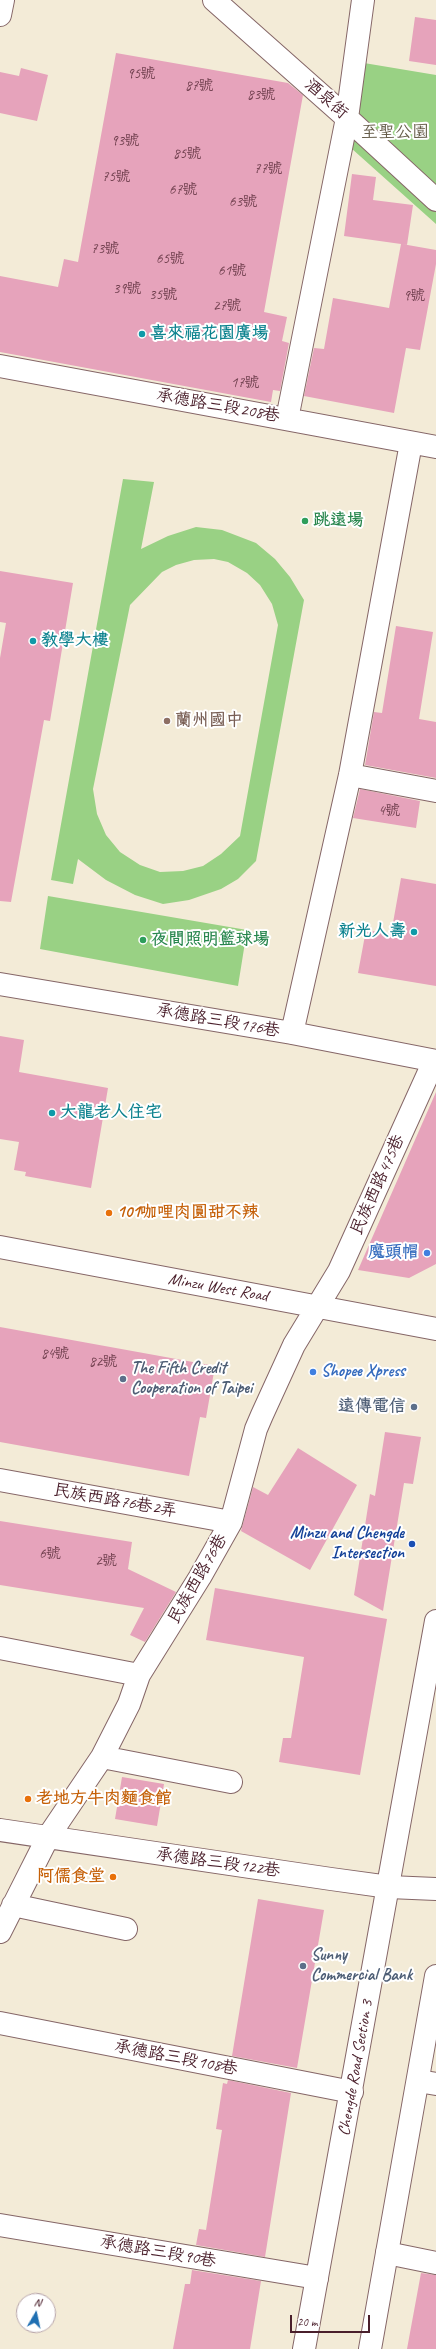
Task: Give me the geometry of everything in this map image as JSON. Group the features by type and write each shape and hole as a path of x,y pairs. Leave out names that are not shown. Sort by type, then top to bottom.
{"street":[{"path":"0,16 3,0"},
{"name":"酒泉街","path":"214,0 347,118 436,200"},
{"path":"287,419 347,118 363,0"},
{"name":"承德路三段208巷","path":"0,366 436,447"},
{"path":"292,1033 350,775 411,443"},
{"path":"350,775 436,792"},
{"name":"承德路三段176巷","path":"0,984 292,1033 435,1061"},
{"name":"民族西路475巷","path":"317,1306 339,1271 435,1061"},
{"name":"Minzu West Road","path":"0,1247 436,1329"},
{"name":"民族西路76巷","path":"0,1932 48,1837 102,1757 128,1704 139,1675 200,1577 231,1522 256,1429 294,1345 317,1306"},
{"name":"民族西路76巷2弄","path":"0,1480 231,1522"},
{"name":"Chengde Road Section 3","path":"304,2349 352,2092 436,1621"},
{"path":"0,1648 139,1675"},
{"path":"102,1757 231,1782"},
{"name":"承德路三段122巷","path":"0,1830 388,1887 436,1889"},
{"path":"13,1905 126,1930"},
{"path":"370,2349 387,2253 427,2083 436,1976"},
{"name":"承德路三段108巷","path":"0,2023 352,2092"},
{"name":"承德路三段90巷","path":"0,2224 317,2278"},
{"path":"387,2253 436,2263"}],"green space":[{"name":"至聖公園","path":"364,63 436,75 436,224 351,148"},
{"path":"123,479 154,482 141,549 168,536 196,527 222,530 256,543 275,559 290,577 304,600 256,861 238,879 221,889 189,900 163,904 135,895 106,880 78,859 73,884 51,880","holes":["214,559 228,562 247,573 260,585 272,604 278,625 240,836 221,854 203,866 183,871 160,872 140,865 120,852 106,835 97,814 93,789 130,605 162,572 176,565 194,560"]},
{"name":"夜間照明籃球場","path":"48,896 247,930 238,986 40,949"}],"building":[{"path":"415,17 436,20 436,65 409,61"},
{"path":"116,53 288,83 303,95 264,312 287,317 282,341 289,343 280,391 273,390 271,402 0,352 0,276 58,287 64,259 78,262"},
{"path":"21,68 48,75 37,121 0,113 0,72 19,76"},
{"path":"352,174 376,177 373,200 413,205 407,245 436,250 436,264 420,350 406,348 394,413 304,396 314,348 324,349 333,298 389,308 401,244 344,236"},
{"name":"教學大樓","path":"0,571 73,583 50,721 44,720 11,902 0,901 0,658 6,623 0,622"},
{"path":"396,626 433,632 419,719 436,722 436,778 365,765 374,712 382,713"},
{"path":"360,789 420,801 416,828 353,818"},
{"name":"新光人壽","path":"401,878 436,884 436,986 358,973 366,930 391,934"},
{"name":"大龍老人住宅","path":"0,1036 24,1040 19,1072 108,1088 91,1188 25,1176 26,1172 14,1170 19,1142 0,1139"},
{"path":"436,1092 436,1264 409,1278 358,1270"},
{"path":"0,1327 215,1366 206,1418 200,1417 189,1476 0,1442"},
{"path":"385,1432 421,1437 413,1484 404,1483 383,1611 354,1595 370,1494 375,1496"},
{"path":"298,1448 357,1485 310,1570 241,1531 253,1487 268,1495"},
{"path":"0,1521 132,1542 128,1569 176,1592 145,1642 130,1635 144,1608 0,1585"},
{"path":"215,1588 387,1619 360,1775 279,1762 283,1738 291,1738 304,1657 206,1640"},
{"path":"122,1777 164,1784 157,1826 115,1819"},
{"path":"258,1899 324,1910 297,2068 232,2056"},
{"path":"228,2080 291,2093 265,2257 196,2245 199,2229 206,2230 222,2130 216,2129 223,2083 227,2084"},
{"path":"192,2270 261,2281 250,2349 173,2349 185,2284 190,2284"},
{"path":"421,2273 436,2275 436,2349 407,2349"}],"place":[{"name":"喜來福花園廣場","path":"142,334"},
{"name":"跳遠場","path":"305,521"},
{"name":"教學大樓","path":"33,641"},
{"name":"蘭州國中","path":"167,721"},
{"name":"新光人壽","path":"414,932"},
{"name":"夜間照明籃球場","path":"143,940"},
{"name":"大龍老人住宅","path":"52,1113"},
{"name":"101咖哩肉圓甜不辣","path":"109,1213"},
{"name":"魔頭帽","path":"427,1253"},
{"name":"Shopee Xpress","path":"313,1372"},
{"name":"The Fifth Credit Cooperation of Taipei","path":"123,1379"},
{"name":"遠傳電信","path":"414,1407"},
{"name":"Minzu and Chengde Intersection","path":"412,1544"},
{"name":"老地方牛肉麵食館","path":"28,1799"},
{"name":"阿儒食堂","path":"113,1877"},
{"name":"Sunny Commercial Bank","path":"303,1966"}]}
